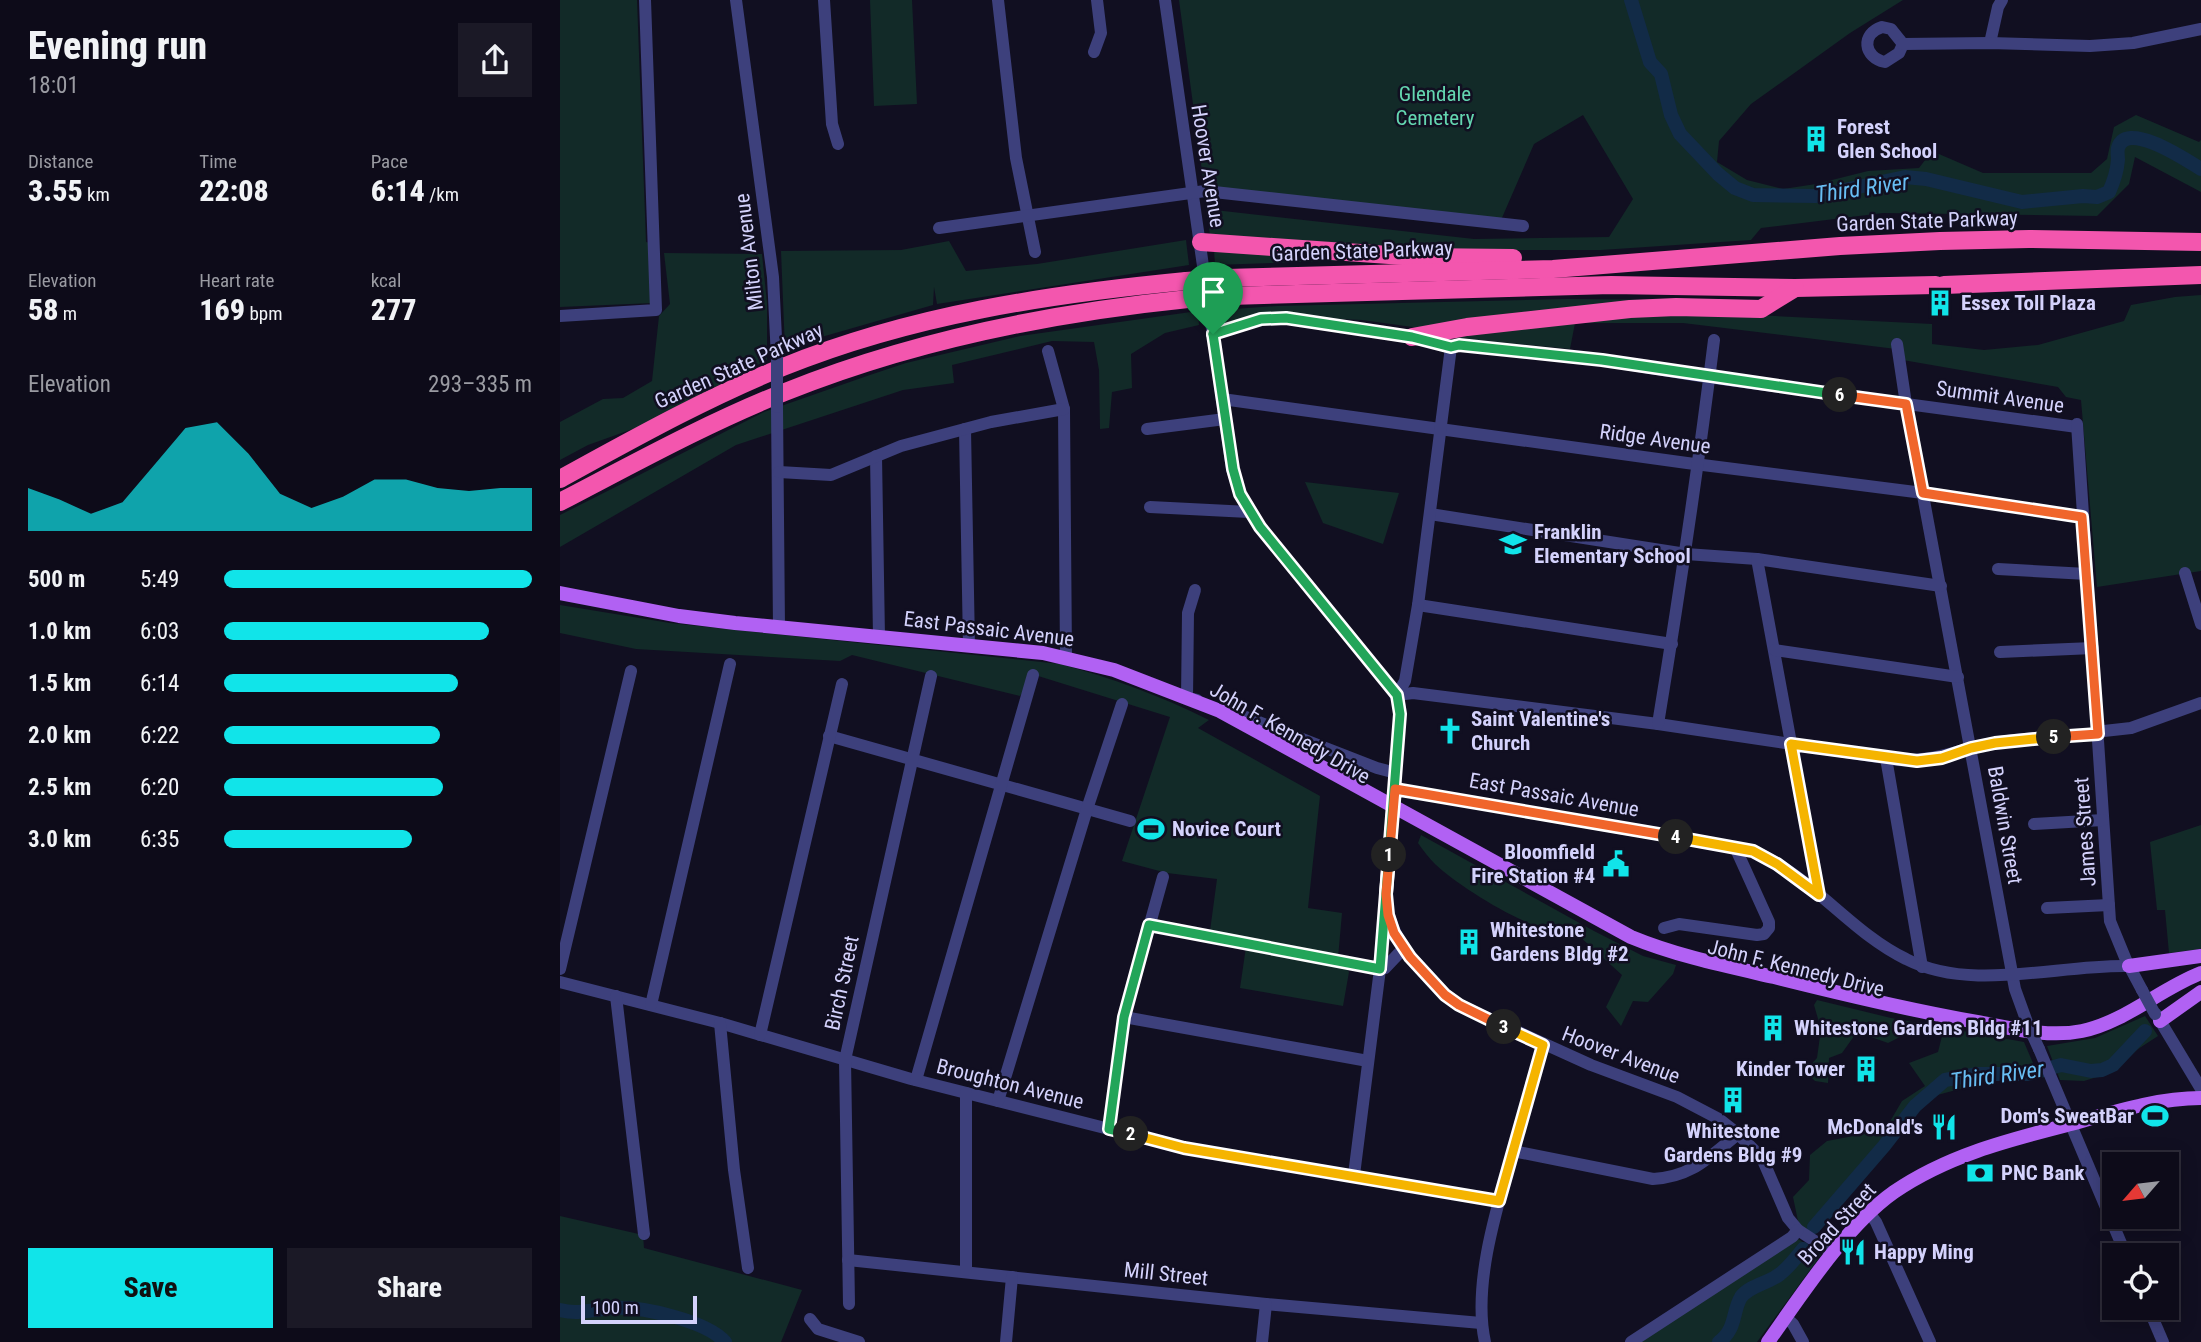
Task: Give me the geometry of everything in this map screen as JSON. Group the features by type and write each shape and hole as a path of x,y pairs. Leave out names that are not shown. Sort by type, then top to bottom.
{"highway":[{"name":"Garden State Parkway","path":"560,502 683,438 783,392 890,356 944,340 1187,290 1226,278 1553,269 1940,241 2055,239 2201,242"},
{"path":"1201,242 1448,258 1664,259"},
{"name":"Garden State Parkway","path":"560,479 729,391 836,347 890,331 1002,305 1101,290 1187,290 1229,296 1611,285 1795,288 1940,285 2201,275"},
{"path":"1412,337 1467,327 1630,310 1676,307 1761,309 1795,288"}],"main road":[{"name":"East Passaic Avenue","path":"560,593 679,616 1043,653 1114,670 1188,698"},
{"name":"John F. Kennedy Drive","path":"1188,698 1220,711 1608,934 1648,952 1698,966 1904,1016 2027,1038 2064,1041 2083,1038 2114,1027 2201,981"},
{"name":"John F. Kennedy Drive","path":"1393,811 1650,945 1896,1007 2028,1031 2063,1034 2111,1021 2168,988 2201,973"},
{"path":"2129,966 2201,956"},
{"path":"2157,1017 2201,992"},
{"name":"Broad Street","path":"1768,1342 1833,1254 1870,1214 1893,1193 1942,1164 1966,1154 2148,1103 2201,1098"}],"street":[{"path":"560,316 656,310 645,0"},
{"name":"Milton Avenue","path":"736,0 773,277 779,472 779,628"},
{"path":"824,0 832,124 838,144"},
{"path":"998,0 1016,158 1035,252"},
{"path":"1094,52 1101,33 1097,0"},
{"name":"Hoover Avenue","path":"1165,0 1224,419 1240,494 1249,512 1397,695 1400,714 1386,894 1391,925 1403,949 1452,1001 1543,1045 1677,1097 1701,1109 1738,1134 1762,1158 1788,1218 1798,1230 1833,1254"},
{"path":"1990,43 2002,0"},
{"path":"1903,44 2090,46 2133,43 2201,29"},
{"path":"939,228 1205,191 1524,226"},
{"name":"Summit Avenue","path":"1213,334 1274,317 1412,337 1451,347 1459,345 1602,360 1906,404 2077,425"},
{"path":"1658,724 1686,554 1714,340"},
{"name":"Baldwin Street","path":"1897,344 2019,1002 2121,1243"},
{"path":"1397,695 1405,681 1418,605 1451,347"},
{"path":"1048,351 1064,409 1066,658"},
{"name":"Ridge Avenue","path":"1222,399 1696,465 1923,493 2082,517"},
{"path":"779,472 831,475 901,446 965,429 1064,409"},
{"path":"1147,429 1224,419"},
{"name":"James Street","path":"2077,425 2112,931 2157,1017 2201,1089"},
{"path":"965,429 969,646"},
{"path":"876,456 878,637"},
{"path":"1150,506 1249,512"},
{"path":"1430,514 1686,554 1758,559 1941,586"},
{"path":"1758,559 1819,895"},
{"path":"1998,569 2087,574"},
{"path":"2185,573 2201,624"},
{"path":"1188,698 1188,613 1195,590"},
{"path":"1418,605 1672,644"},
{"path":"2000,652 2092,649"},
{"path":"1775,650 1958,677"},
{"path":"651,1006 730,664"},
{"path":"560,969 631,671"},
{"path":"916,1080 1032,675"},
{"name":"Birch Street","path":"849,1304 845,1060 931,676"},
{"path":"760,1034 842,684"},
{"path":"1397,695 1413,693 1658,724 1917,761 1942,758 1971,748 2022,739 2098,734 2131,728 2201,703"},
{"name":"East Passaic Avenue","path":"1188,698 1223,708 1396,773"},
{"path":"998,1101 1087,808 1122,704"},
{"path":"830,736 1130,821"},
{"path":"1886,758 1922,967"},
{"name":"East Passaic Avenue","path":"1395,789 1735,847 1765,856 1889,949 1922,967 1942,972 2013,974 2129,966"},
{"path":"2034,824 2103,820"},
{"path":"1664,928 1679,924 1757,936 1764,934 1769,928 1769,922 1735,847"},
{"path":"1109,1129 1124,1017 1163,877"},
{"path":"1354,1175 1380,969 1386,894"},
{"path":"2047,908 2109,905"},
{"path":"1149,925 1380,969 1385,968 1403,949"},
{"name":"Broughton Avenue","path":"560,982 760,1034 916,1080 1184,1148 1499,1201"},
{"path":"616,996 644,1234"},
{"path":"1124,1017 1368,1061"},
{"path":"720,1023 734,1171 748,1268"},
{"path":"1485,1342 1481,1323 1482,1293 1499,1201 1543,1045"},
{"path":"966,1093 966,1270"},
{"path":"1513,1151 1653,1179 1692,1171 1738,1134"},
{"path":"1870,1214 1930,1342"},
{"path":"1631,1342 1792,1237 1798,1230"},
{"name":"Mill Street","path":"848,1259 1266,1304 1481,1323"},
{"path":"1006,1342 1012,1277"},
{"path":"1262,1342 1266,1304"},
{"path":"1785,1317 1793,1324 1803,1342"},
{"path":"810,1319 818,1329 859,1342"},
{"path":"2154,1320 2163,1342"}],"green space":[{"path":"560,0 637,0 646,242 651,243 653,303 560,307"},
{"path":"870,0 912,0 917,104 874,106"},
{"name":"Glendale Cemetery","path":"1179,0 1903,0 1850,33 1751,104 1719,141 1717,162 1747,180 1783,189 1868,171 1919,168 1932,151 1983,173 2091,173 2107,159 2114,127 2136,115 2199,142 2201,140 2201,192 2135,157 2129,184 2097,216 1883,213 1761,228 1751,240 1601,250 1415,250 1210,235 1206,209 1474,239 1609,237 1633,199 1583,115 1534,144 1501,220 1204,186"},
{"path":"1186,240 1189,265 937,304 934,287 933,305 785,350 781,251 901,250 949,241 966,271 1037,264"},
{"path":"1214,250 1390,259 1215,265"},
{"path":"664,253 762,254 767,303 767,360 641,426 588,445 560,460 560,422 603,399 623,398 652,381 659,316 670,304"},
{"path":"2201,295 2201,571 2097,587 2081,400 2066,397 2058,387 1897,359 1896,349 1683,323 1575,323 1570,349 1449,337 1549,321 1714,313 1932,324 1932,344 1984,350 2038,345 2124,321 2131,305"},
{"path":"1568,299 1680,300 1420,328 1275,312 1223,323 1220,310 1277,306"},
{"path":"1198,311 1199,325 1165,333 1131,354 1132,388 1112,392 1109,428 1100,429 1099,370 1094,342 1052,341 952,365 954,383 903,390 736,445 560,547 560,515 764,412 906,363 1020,336"},
{"path":"1305,482 1399,493 1383,544 1323,523"},
{"path":"560,605 670,623 1060,664 1136,688 1209,720 1198,728 1320,796 1308,908 1342,913 1338,958 1349,972 1343,1006 1240,988 1247,940 1210,931 1217,879 1167,873 1122,861 1170,717 1035,675 1020,696 852,655 840,661 636,649 560,633"},
{"path":"2201,825 2201,949 2169,953 2165,910 2157,910 2150,842"},
{"path":"1421,835 1643,956 1676,965 1673,974 1648,1002 1633,1001 1621,1026 1606,1007 1622,975 1578,935 1562,934 1523,921 1483,899 1448,875 1428,857 1418,843"},
{"path":"1817,1000 1891,1018 2024,1042 2038,1075 1993,1080 1930,1097 1821,1225 1806,1231 1798,1221 1793,1197 1809,1180 1810,1155 1827,1141 1885,1130 1902,1101 1925,1086 1909,1063 1938,1052 1942,1036 1912,1031 1888,1043 1857,1032 1842,1053 1829,1058 1828,1083 1815,1081 1805,1071 1817,1058 1821,1029 1814,1005"},
{"path":"2145,1016 2158,1036 2138,1049 2113,1072 2084,1081 2060,1080 2047,1046 2095,1038"},
{"path":"560,1216 643,1235 644,1248 802,1290 781,1342 560,1342"},
{"path":"1797,1238 1821,1255 1757,1342 1639,1342"}],"waterway":[{"name":"Third River","path":"1631,0 1650,62 1661,74 1671,115 1680,134 1718,174 1735,188 1753,195 1816,196 1905,177 1926,179 2022,202 2097,197 2109,192 2117,169 2118,148 2123,140 2133,138 2158,145 2201,169"},
{"name":"Third River","path":"1814,1227 1915,1106 1945,1080 1978,1074 2029,1074 2061,1065 2091,1071 2102,1070 2113,1065 2145,1031"},
{"name":"Third River","path":"1719,1342 1729,1331 1741,1297 1780,1274 1803,1249"},
{"name":"Third River","path":"560,1310 580,1312 625,1308 656,1312 689,1321 716,1334 725,1342"}],"place":[{"name":"Forest Glen School","path":"1816,139"},
{"name":"Essex Toll Plaza","path":"1940,303"},
{"name":"Franklin Elementary School","path":"1513,544"},
{"name":"Saint Valentine's Church","path":"1450,731"},
{"name":"Novice Court","path":"1151,829"},
{"name":"Bloomfield Fire Station #4","path":"1616,864"},
{"name":"Whitestone Gardens Bldg #2","path":"1469,942"},
{"name":"Whitestone Gardens Bldg #11","path":"1773,1028"},
{"name":"Kinder Tower","path":"1866,1069"},
{"name":"Whitestone Gardens Bldg #9","path":"1733,1100"},
{"name":"Dom's SweatBar","path":"2155,1116"},
{"name":"McDonald's","path":"1944,1127"},
{"name":"PNC Bank","path":"1980,1173"},
{"name":"Happy Ming","path":"1853,1252"}],"route":[{"path":"1286,318 1412,337 1451,347 1459,345 1602,360 1906,404 1923,493 2082,517 2098,734 1995,743 1942,758 1917,761 1791,744 1819,895 1765,856 1753,851 1395,789 1386,905 1398,942 1452,1001 1543,1045 1499,1201 1184,1148 1109,1129 1124,1017 1149,925 1380,969 1400,714 1397,695 1249,512 1240,494 1233,469 1213,334 1261,319 1286,318"}]}
